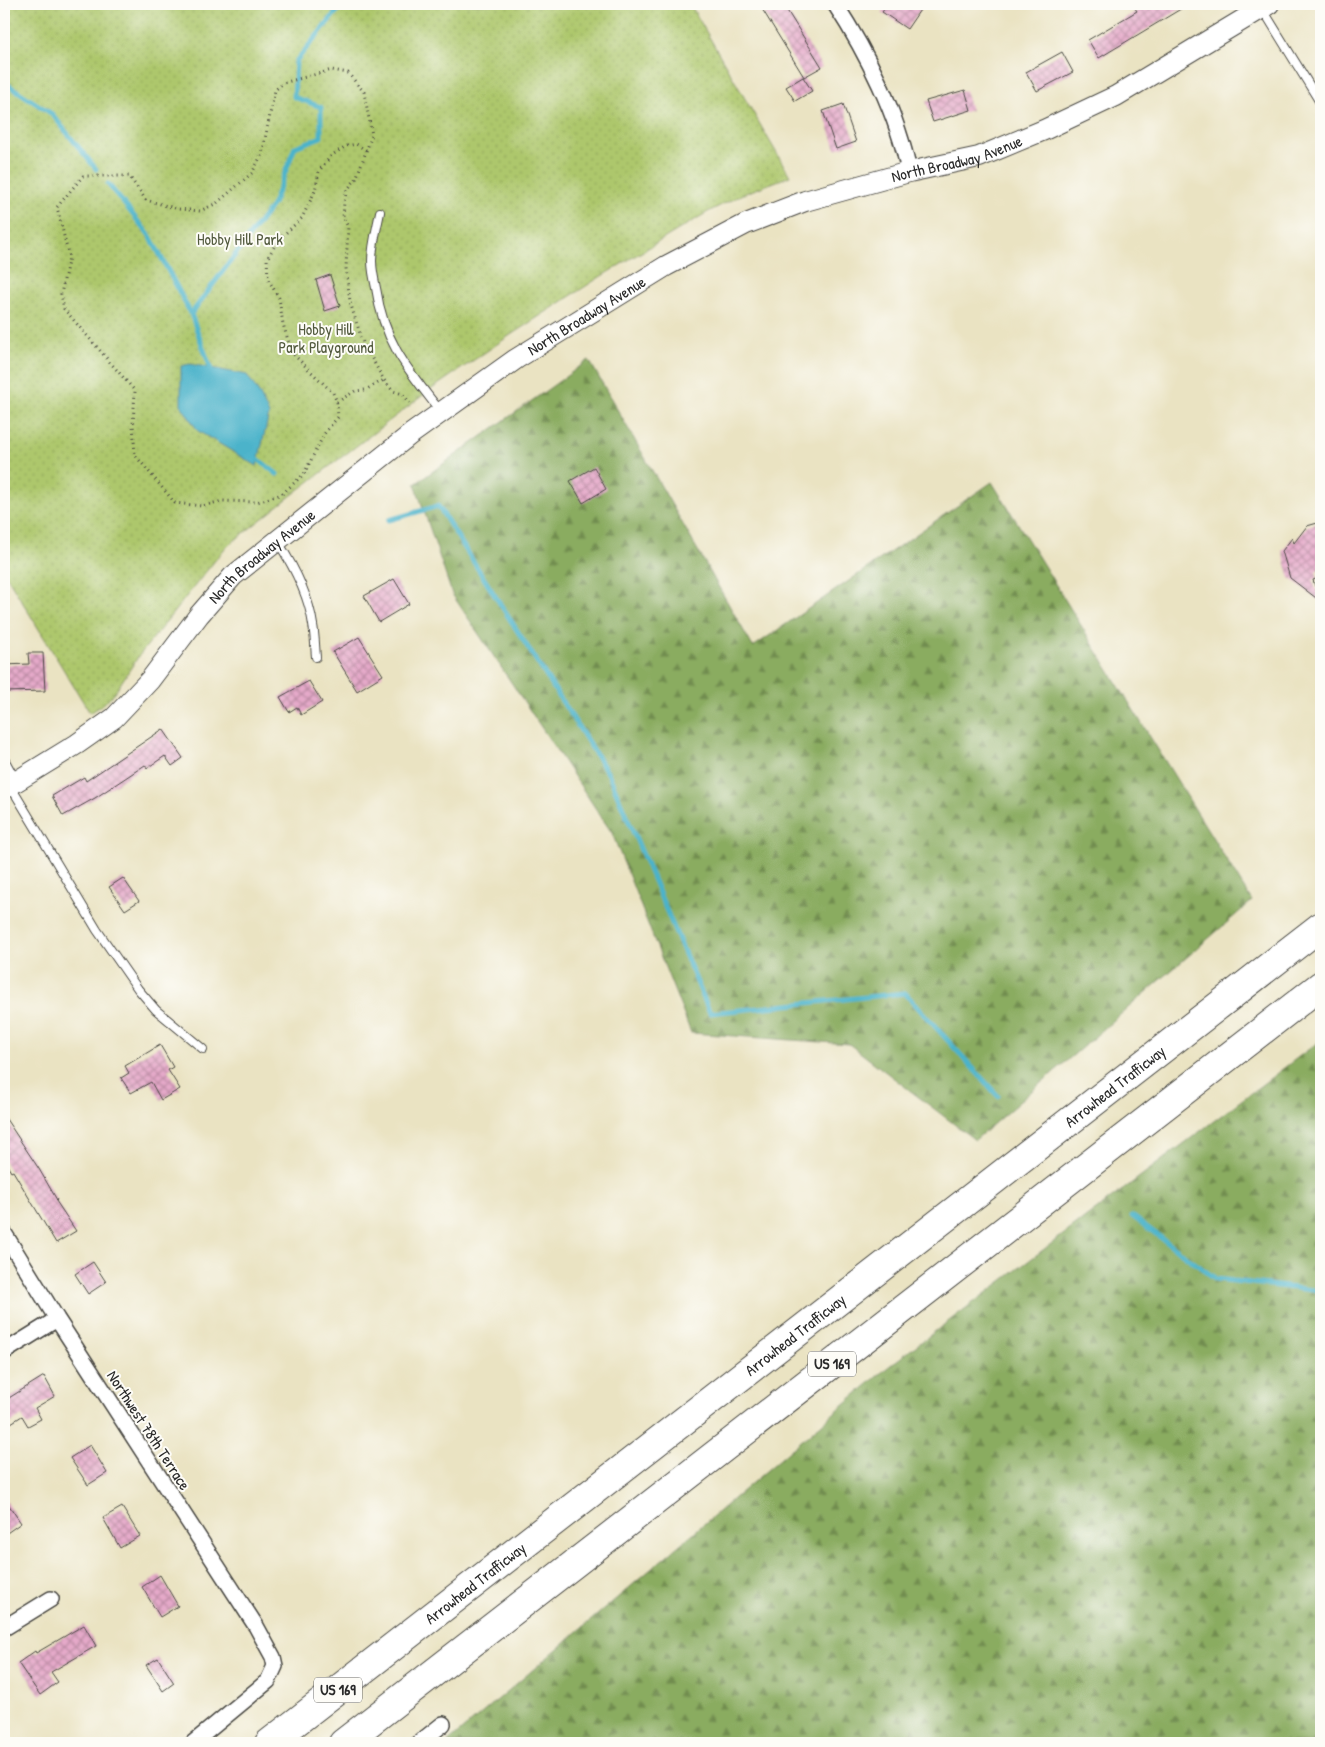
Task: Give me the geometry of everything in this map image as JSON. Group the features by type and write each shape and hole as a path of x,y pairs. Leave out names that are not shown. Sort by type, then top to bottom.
{"highway":[{"name":"Arrowhead Trafficway","path":"269,1743 1321,926"},
{"name":"US 169","path":"343,1743 1321,985"}],"street":[{"path":"835,4 849,25 873,71 896,125 906,156 908,172"},
{"name":"North Broadway Avenue","path":"10,785 77,744 114,718 150,680 199,614 233,576 411,434 516,359 666,266 746,224 805,201 908,172 979,157 1044,130 1116,96 1266,6"},
{"name":"Northwest 78th Terrace","path":"4,1233 273,1657 276,1666 268,1681 193,1743"},
{"path":"4,1352 57,1319"},
{"path":"4,1628 51,1599"},
{"path":"419,1743 443,1724"}],"lane":[{"path":"1266,6 1321,104"},
{"path":"380,212 372,262 384,324 395,350 406,367 441,412"},
{"path":"277,541 292,564 307,603 313,625 316,657"},
{"path":"4,759 10,785 98,930 138,989 156,1010 203,1049"}],"path":[{"path":"366,150 356,144 346,146 330,156 319,171 315,191 302,218 278,240 267,259 268,278 279,298 283,324 292,353 333,393 337,402 338,417 324,434 304,474 282,494 257,502 222,501 202,506 175,503 135,456 133,424 135,391 64,309 61,294 70,257 57,207 83,176 129,176 146,200 178,209 200,211 217,203 252,173 262,154 275,90 283,83 321,72 332,70 348,72 364,92 372,135"},
{"path":"337,402 355,391 365,390 384,380"}],"green space":[{"name":"Hobby Hill Park","path":"4,4 690,4 790,176 743,194 708,212 600,277 426,393 292,495 225,548 138,657 113,695 90,713 4,572"},
{"path":"589,360 753,647 992,482 1252,901 975,1140 849,1044 691,1033 612,833 452,594 415,484"},
{"path":"1321,1040 1321,1743 447,1743 888,1367"}],"water":[{"path":"190,364 247,375 259,393 269,414 257,466 198,431 181,405 181,366"}],"building":[{"path":"759,4 783,4 822,67 804,77"},
{"path":"888,4 924,4 907,29 882,12"},
{"path":"1132,4 1189,4 1099,58 1088,40 1137,11"},
{"path":"1062,52 1073,72 1037,91 1026,72"},
{"path":"803,77 812,91 795,101 786,87"},
{"path":"965,90 971,110 933,122 926,101"},
{"path":"843,104 856,142 836,149 823,111"},
{"path":"330,275 340,306 325,311 316,280"},
{"path":"594,467 606,489 583,503 570,481"},
{"path":"1321,522 1321,566 1316,572 1318,578 1313,580 1320,601 1290,578 1282,551 1292,538 1294,543 1307,526"},
{"path":"394,579 409,604 379,622 364,596"},
{"path":"359,637 383,675 357,691 333,652"},
{"path":"28,653 43,653 45,691 4,692 4,665 29,664"},
{"path":"309,681 322,702 301,715 297,707 289,712 280,697"},
{"path":"163,729 183,758 172,766 165,756 147,768 145,765 95,798 63,816 52,796 84,777 86,781"},
{"path":"123,878 139,901 125,910 109,887"},
{"path":"160,1045 173,1067 168,1070 180,1089 161,1100 151,1082 131,1093 121,1078 129,1073 125,1066"},
{"path":"4,1116 39,1169 56,1201 76,1231 56,1243 13,1171 11,1172 4,1160"},
{"path":"93,1262 106,1282 88,1294 75,1274"},
{"path":"44,1376 55,1396 35,1408 41,1419 28,1426 22,1416 11,1423 4,1411 4,1401"},
{"path":"90,1445 107,1473 88,1485 70,1458"},
{"path":"4,1498 21,1523 4,1535"},
{"path":"122,1507 140,1536 120,1548 103,1518"},
{"path":"160,1575 178,1606 160,1617 142,1587"},
{"path":"84,1625 96,1646 51,1672 58,1682 40,1695 18,1663 35,1651 36,1653"},
{"path":"158,1658 174,1683 163,1691 146,1665"}],"waterway":[{"path":"212,372 191,314 273,204 295,147 321,137 321,107 294,97 296,61 343,4"},
{"path":"4,82 52,114 96,169"},
{"path":"108,184 150,236 191,314"},
{"path":"254,456 277,474"},
{"path":"389,520 438,506 609,775 710,1013 905,993 998,1096"},
{"path":"1132,1216 1216,1279 1321,1291"}],"park label":[{"name":"Hobby Hill Park Playground","path":"326,338"}]}
